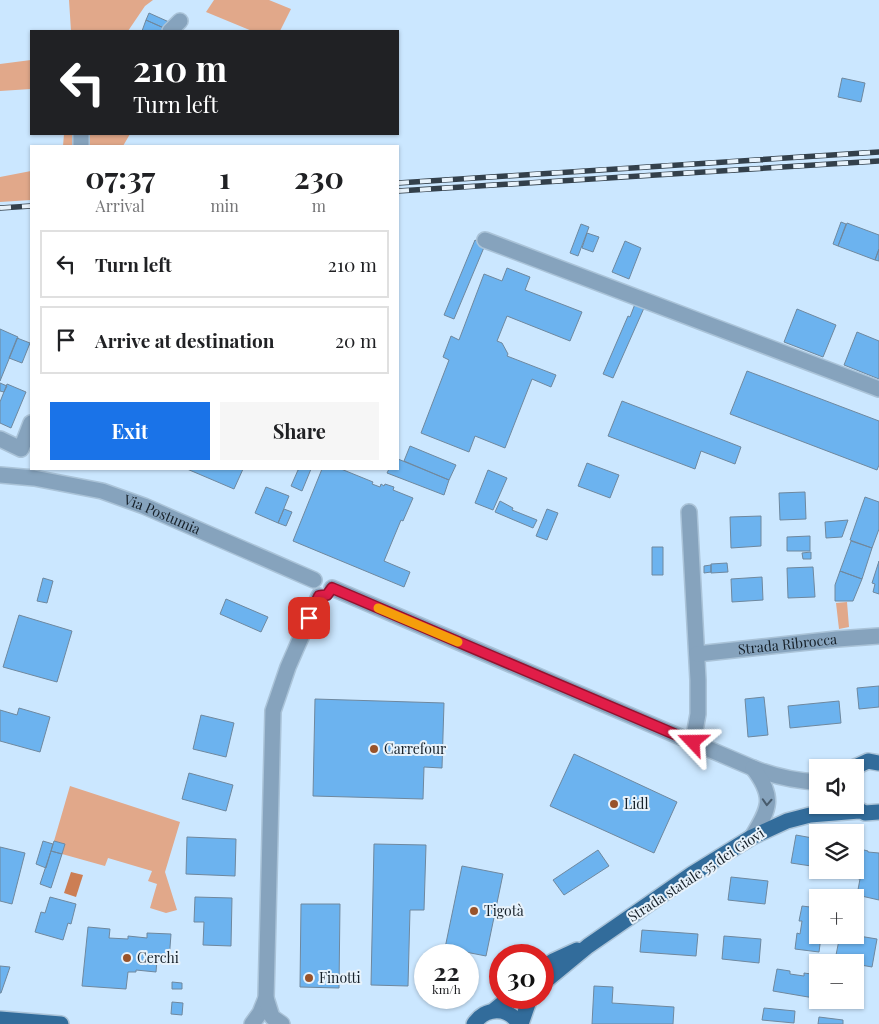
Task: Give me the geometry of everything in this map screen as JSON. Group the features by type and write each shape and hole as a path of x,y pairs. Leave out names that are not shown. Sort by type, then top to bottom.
{"main road":[{"path":"874,762 879,750"},
{"name":"Strada statale 35 dei Giovi","path":"864,812 879,813"},
{"name":"Strada statale 35 dei Giovi","path":"554,975 588,946 692,874 752,837 787,821 816,814"},
{"name":"Strada statale 35 dei Giovi","path":"554,961 588,946"},
{"path":"474,1024 480,1016 496,1009"},
{"path":"493,1011 506,1012 520,1024 526,1009"},
{"path":"0,1019 61,1024"}],"street":[{"path":"485,240 879,390"},
{"path":"0,439 21,449 30,426"},
{"name":"Via Postumia","path":"0,475 34,478 102,491 144,506 314,580 326,577 330,582 325,592"},
{"path":"689,512 697,654 698,714 693,742"},
{"path":"282,1024 272,1017 266,998 273,711 288,667 325,592 768,774 809,782"},
{"name":"Strada Ribrocca","path":"697,654 879,636"},
{"path":"752,837 763,820 768,804 767,792 763,781 753,768"},
{"path":"252,1024 260,1013 266,998"}],"shaded area":[{"path":"69,0 153,0 145,6 129,30 71,30"},
{"path":"214,0 269,0 291,9 280,30 250,30 206,12"},
{"path":"30,60 30,89 0,91 0,64"},
{"path":"64,135 129,135 124,145 63,145"},
{"path":"30,171 30,200 0,202 0,177"},
{"path":"847,602 849,627 839,629 836,603"},
{"path":"70,786 180,822 165,872 177,910 166,913 150,908 157,884 148,881 152,871 108,858 105,866 62,854 65,844 54,841"},
{"path":"71,872 83,875 76,897 64,893"}],"building":[{"path":"149,13 169,22 166,29 146,20"},
{"path":"146,20 164,28 163,30 142,30"},
{"path":"842,78 865,83 861,102 838,97"},
{"path":"841,222 846,224 838,246 833,244"},
{"path":"847,223 879,235 879,249 875,260 838,246"},
{"path":"581,224 589,227 578,256 570,253"},
{"path":"587,233 599,237 593,252 582,248"},
{"path":"475,240 485,245 454,319 444,315"},
{"path":"625,241 641,248 629,279 612,272"},
{"path":"879,249 879,261 875,260"},
{"path":"507,268 530,277 525,290 582,312 570,341 507,316 497,341 502,343 508,354 507,356 556,375 551,387 532,379 505,448 475,436 469,452 421,433 449,360 443,357 451,336 459,340 484,274 502,281"},
{"path":"635,304 644,308 613,378 603,374"},
{"path":"797,309 836,325 823,357 784,342"},
{"path":"0,329 18,337 0,381"},
{"path":"857,332 879,341 879,379 844,365"},
{"path":"17,338 30,343 22,363 9,358"},
{"path":"747,371 879,421 879,465 877,470 730,414"},
{"path":"0,383 7,386 4,392 0,391"},
{"path":"7,384 26,392 11,428 0,423 0,402"},
{"path":"622,401 741,447 735,464 701,451 695,469 608,436"},
{"path":"410,446 456,465 449,480 404,461"},
{"path":"399,459 449,480 444,495 387,473 388,470 399,470"},
{"path":"587,463 619,475 610,498 578,486"},
{"path":"189,470 243,470 234,489"},
{"path":"298,470 311,470 302,491 291,486"},
{"path":"322,470 343,470 373,482 372,484 380,487 381,484 384,486 385,484 394,487 393,490 413,498 403,521 401,520 384,561 410,572 404,587 293,541"},
{"path":"488,470 507,478 493,510 475,503"},
{"path":"266,487 289,496 278,523 255,513"},
{"path":"805,492 806,519 780,520 779,493"},
{"path":"865,497 879,502 879,529 872,548 850,540"},
{"path":"500,501 513,508 512,510 537,520 533,528 495,512"},
{"path":"284,509 292,512 286,526 278,523"},
{"path":"547,509 558,513 547,540 536,536"},
{"path":"761,516 761,546 731,548 730,517"},
{"path":"848,520 842,537 826,538 825,522"},
{"path":"810,536 810,551 787,551 787,537"},
{"path":"851,541 872,548 862,579 840,571"},
{"path":"652,547 663,547 663,575 652,575"},
{"path":"811,552 811,559 803,559 802,553"},
{"path":"879,561 879,594 873,592 875,584 872,583"},
{"path":"727,563 728,572 711,573 711,564"},
{"path":"711,565 711,572 704,573 704,566"},
{"path":"813,567 815,597 788,598 787,568"},
{"path":"840,571 862,579 853,601 835,601 835,585"},
{"path":"762,577 763,600 732,602 731,579"},
{"path":"43,578 53,581 47,603 37,601"},
{"path":"226,599 268,617 261,632 220,614"},
{"path":"19,615 72,631 57,682 3,667"},
{"path":"879,686 879,707 859,709 857,688"},
{"path":"764,697 768,735 748,737 745,699"},
{"path":"315,699 444,703 442,768 424,767 423,799 313,796"},
{"path":"839,701 841,723 790,728 788,706"},
{"path":"19,708 50,717 40,752 0,741 0,710 17,715"},
{"path":"201,715 234,723 226,757 193,749"},
{"name":"Lidl","path":"574,754 677,802 654,853 550,806"},
{"path":"189,773 233,785 226,811 182,799"},
{"path":"796,835 809,837 809,866 791,863"},
{"path":"187,837 236,839 235,876 186,874"},
{"path":"43,841 53,844 46,868 36,864"},
{"path":"54,841 65,844 62,854 51,851"},
{"path":"374,844 426,845 424,910 410,910 408,986 371,985"},
{"path":"0,847 25,853 12,904 0,901"},
{"path":"598,850 609,866 564,895 553,880"},
{"path":"864,850 879,853 879,900 864,897 864,889 858,889 860,879 864,879"},
{"path":"51,851 62,854 51,888 40,884"},
{"name":"Tigotà","path":"462,866 503,874 486,956 479,955 479,944 446,944"},
{"path":"731,877 768,881 765,904 728,900"},
{"path":"50,897 76,904 71,924 68,923 63,940 35,932 41,912 45,913"},
{"path":"195,897 232,898 231,946 203,945 204,922 194,922"},
{"path":"301,904 340,904 339,988 300,987"},
{"path":"802,906 809,907 809,944 820,944 819,952 795,949 797,933 800,934 802,921 799,921"},
{"name":"Cerchi","path":"88,927 110,929 109,938 128,939 128,936 147,938 147,933 171,934 169,961 157,960 156,972 136,970 136,972 128,972 126,989 82,986"},
{"path":"642,930 698,934 696,956 640,952"},
{"path":"724,936 761,939 759,963 722,959"},
{"path":"864,937 877,939 872,967 864,966 864,954 836,954 838,944 864,944"},
{"path":"0,966 10,967 1,993 0,993"},
{"path":"777,969 790,971 790,974 804,976 804,973 809,974 809,997 773,991"},
{"path":"172,982 182,983 182,989 172,989"},
{"path":"594,986 613,987 612,1003 674,1007 673,1024 592,1024"},
{"path":"172,1002 183,1003 182,1015 171,1014"},
{"path":"764,1008 795,1011 794,1023 762,1020"},
{"path":"819,1017 843,1020 843,1024 818,1024"}],"railway":[{"path":"399,183 879,152"},
{"path":"399,191 879,161"},
{"path":"0,208 30,206"}],"slow traffic":[{"path":"378,608 458,642"}],"place":[{"name":"Carrefour","path":"374,749"},
{"name":"Lidl","path":"614,804"},
{"name":"Tigotà","path":"474,911"},
{"name":"Cerchi","path":"127,958"},
{"name":"Finotti","path":"309,978"}],"route":[{"path":"309,618 319,596 327,595 332,588 693,742"}]}
